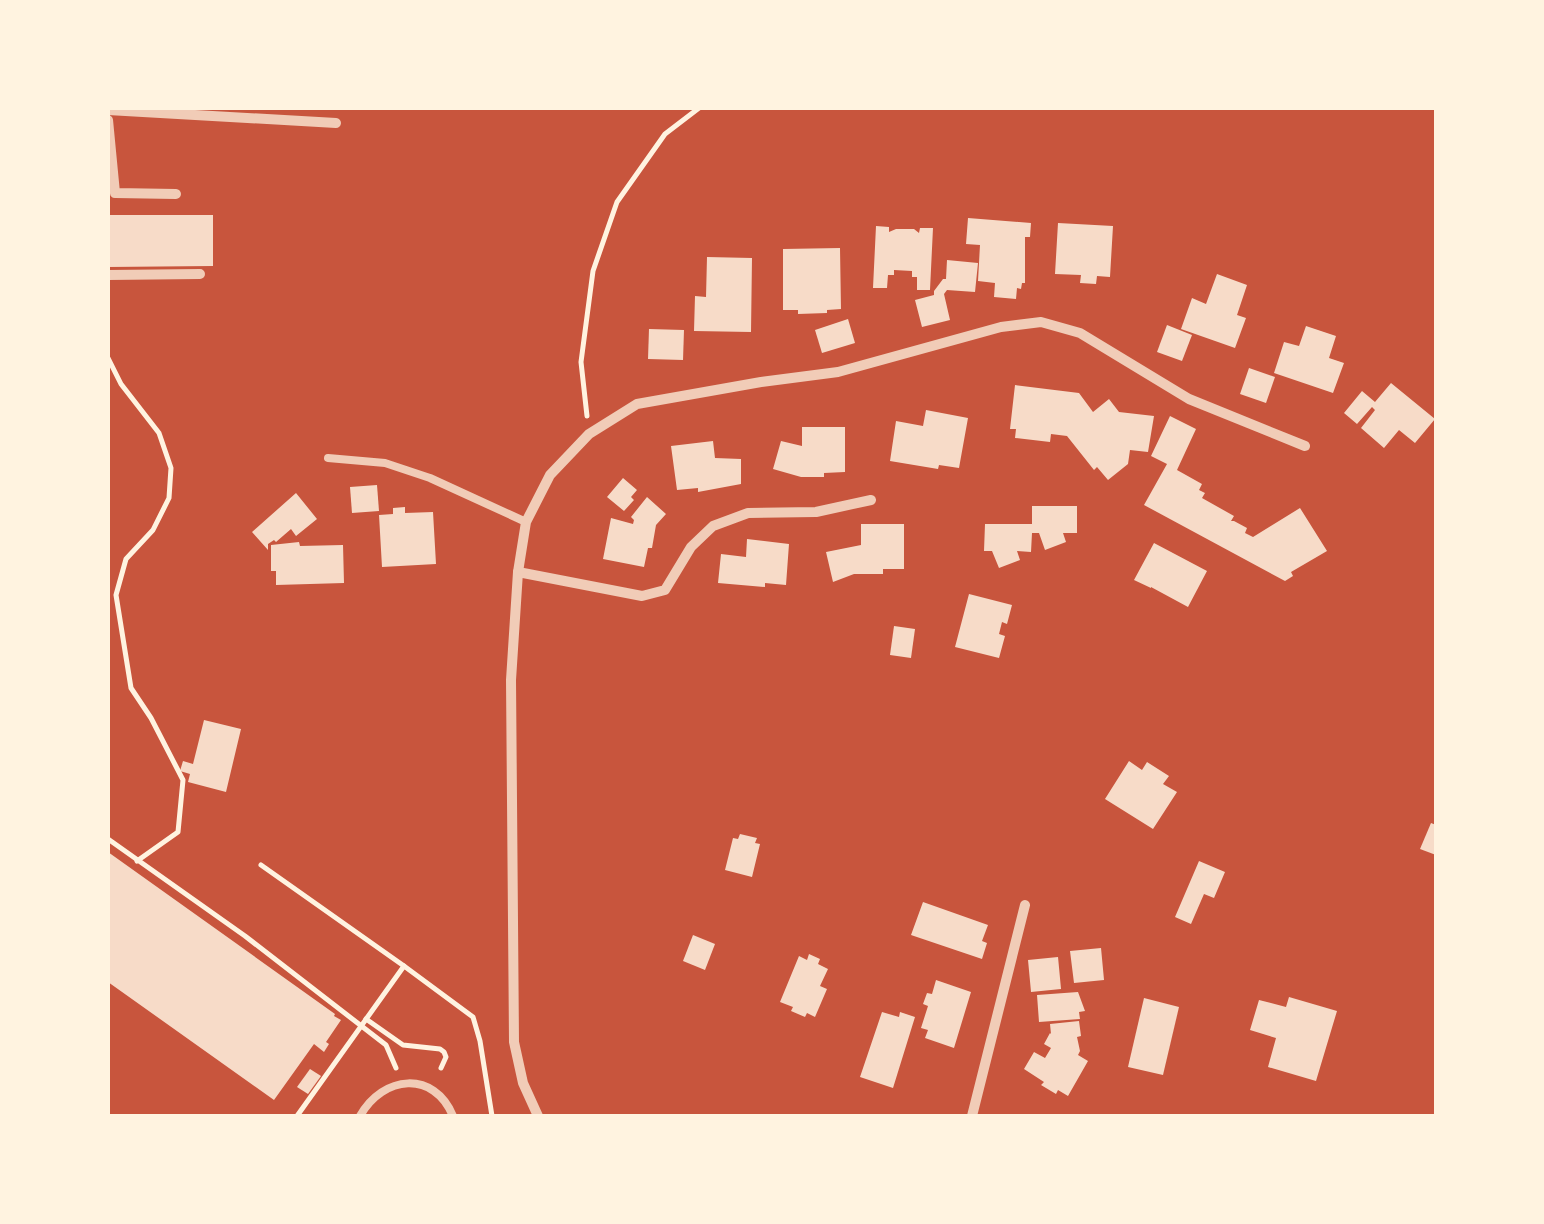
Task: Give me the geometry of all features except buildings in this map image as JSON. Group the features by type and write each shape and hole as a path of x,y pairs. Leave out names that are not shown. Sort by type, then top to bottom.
{"street":[{"path":"108,110 336,123"},
{"path":"108,120 111,193 176,194"},
{"path":"108,275 200,274"},
{"path":"538,1116 523,1083 514,1042 511,680 518,572 526,522 550,475 588,434 637,404 838,372 1000,327 1041,322 1080,334 1190,400 1306,446"},
{"path":"518,572 642,596 665,590 691,547 713,526 748,514 816,512 871,500"},
{"path":"972,1116 1025,905"}],"lane":[{"path":"328,458 384,463 430,478 526,522"},
{"path":"360,1116 379,1094 402,1084 427,1086 440,1094 454,1116"}],"path":[{"path":"588,434 581,362 593,271 617,202 665,134 699,108"},
{"path":"108,358 122,384 159,433 171,468 169,498 153,530 126,559 116,595 131,688 183,780 178,832 137,861"},
{"path":"108,839 245,936 386,1045 402,1084"},
{"path":"261,866 473,1017 492,1116"},
{"path":"297,1116 404,966"},
{"path":"366,1019 402,1045 444,1052 441,1068"}]}
